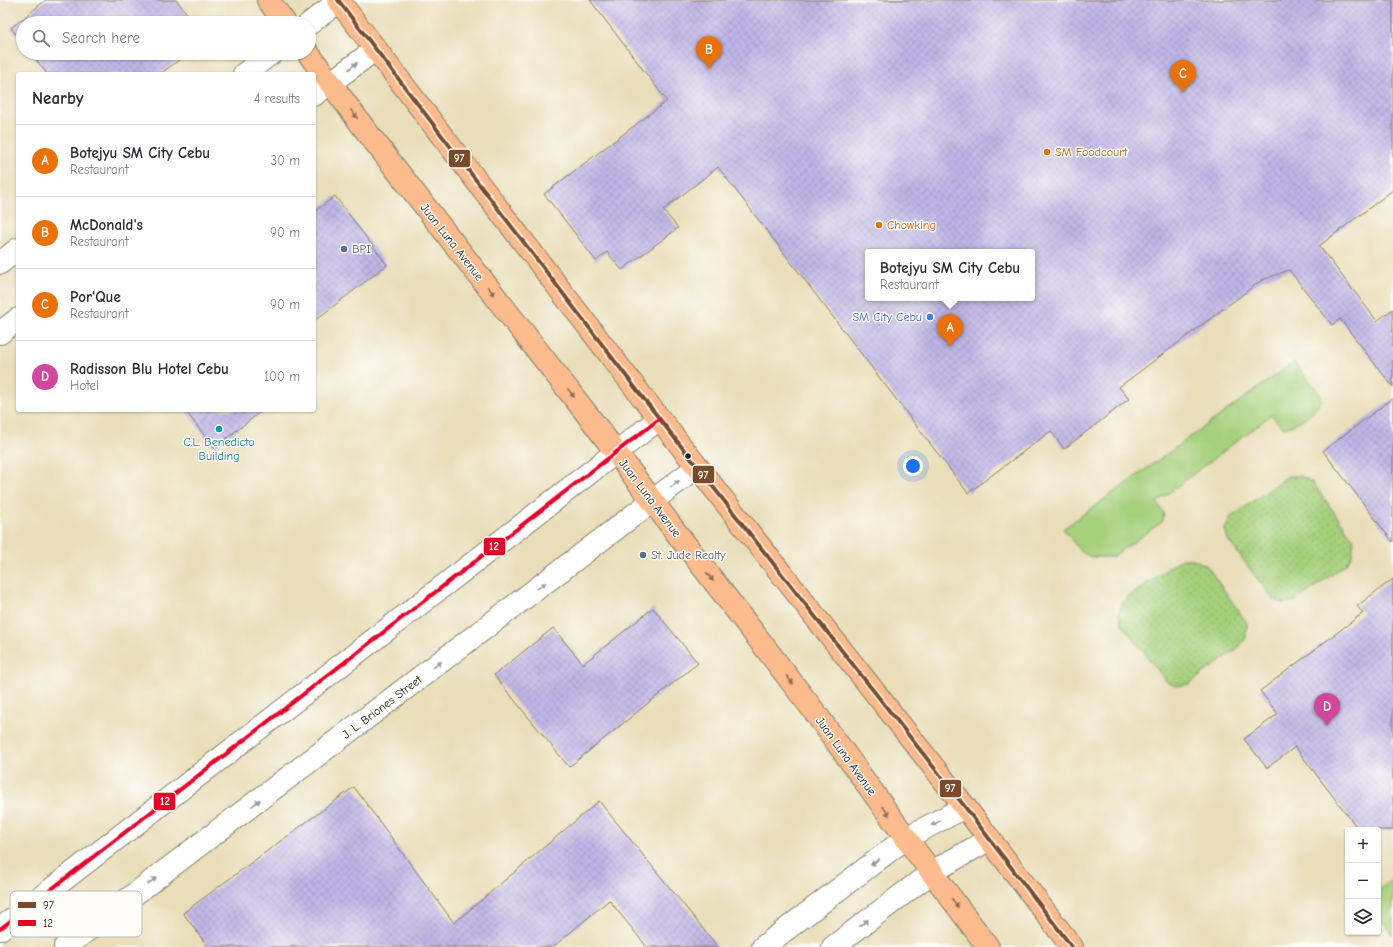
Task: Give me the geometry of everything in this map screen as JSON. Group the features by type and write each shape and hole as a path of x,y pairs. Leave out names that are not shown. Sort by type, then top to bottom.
{"main road":[{"path":"268,0 280,16"},
{"path":"339,0 659,419 965,807 1072,947"},
{"name":"Juan Luna Avenue","path":"311,60 315,72"},
{"name":"Juan Luna Avenue","path":"316,74 322,89 597,426 652,502 814,711 906,838 988,947"}],"street":[{"path":"316,18 339,0"},
{"path":"322,89 376,49"},
{"path":"247,72 263,60"},
{"path":"0,263 16,251"},
{"path":"0,333 16,321"},
{"path":"48,891 659,419"},
{"name":"J. L. Briones Street","path":"139,891 698,467"},
{"path":"763,947 906,838 965,807"},
{"path":"833,947 932,872 990,839"},
{"path":"0,928 10,920"},
{"name":"J. L. Briones Street","path":"65,947 78,937"}],"green space":[{"path":"1294,362 1320,394 1322,399 1311,413 1293,425 1283,428 1271,415 1157,502 1163,514 1162,522 1112,557 1091,557 1080,551 1063,529"},
{"path":"1288,476 1301,476 1313,483 1354,540 1352,555 1345,565 1296,601 1283,603 1273,599 1228,540 1225,530 1230,518"},
{"path":"1181,559 1194,559 1207,566 1247,623 1246,638 1238,648 1189,684 1176,686 1167,682 1121,623 1119,613 1123,601"},
{"path":"1393,879 1393,935 1381,919 1381,888"}],"building":[{"path":"46,0 176,0 189,16 26,16"},
{"name":"SM City Cebu","path":"590,0 1393,0 1393,190 1319,246 1377,321 1393,309 1393,387 1340,319 1332,325 1289,270 1262,280 1119,387 1129,399 1064,449 1051,431 968,493 718,167 663,210 678,228 622,270 607,252 596,261 544,194 667,101"},
{"path":"16,24 16,34 11,28"},
{"path":"36,60 179,60 163,72 45,72"},
{"name":"BPI","path":"335,196 387,265 316,319 316,210"},
{"path":"1393,398 1393,542 1323,451"},
{"name":"C.L. Benedicto Building","path":"187,412 260,412 214,448"},
{"path":"1393,579 1393,830 1381,830 1381,827 1357,827 1295,747 1267,768 1244,739 1278,714 1260,691 1363,613 1357,606"},
{"path":"653,608 698,663 569,767 494,675 553,628 583,664"},
{"path":"354,787 454,923 599,801 718,947 647,947 609,900 553,947 208,947 183,913"}],"transit line":[{"name":"97","path":"338,0 640,394 965,807 1072,947"},
{"name":"12","path":"49,891 659,419"},
{"name":"12","path":"0,929 10,921"}],"place":[{"name":"McDonald's","path":"709,69"},
{"name":"Por'Que","path":"1183,93"},
{"name":"SM Foodcourt","path":"1047,152"},
{"name":"Chowking","path":"879,225"},
{"name":"BPI","path":"344,249"},
{"name":"SM City Cebu","path":"930,317"},
{"name":"Botejyu SM City Cebu","path":"950,347"},
{"name":"C.L. Benedicto Building","path":"219,429"},
{"name":"St. Jude Realty","path":"643,555"},
{"name":"Radisson Blu Hotel Cebu","path":"1327,726"}]}
